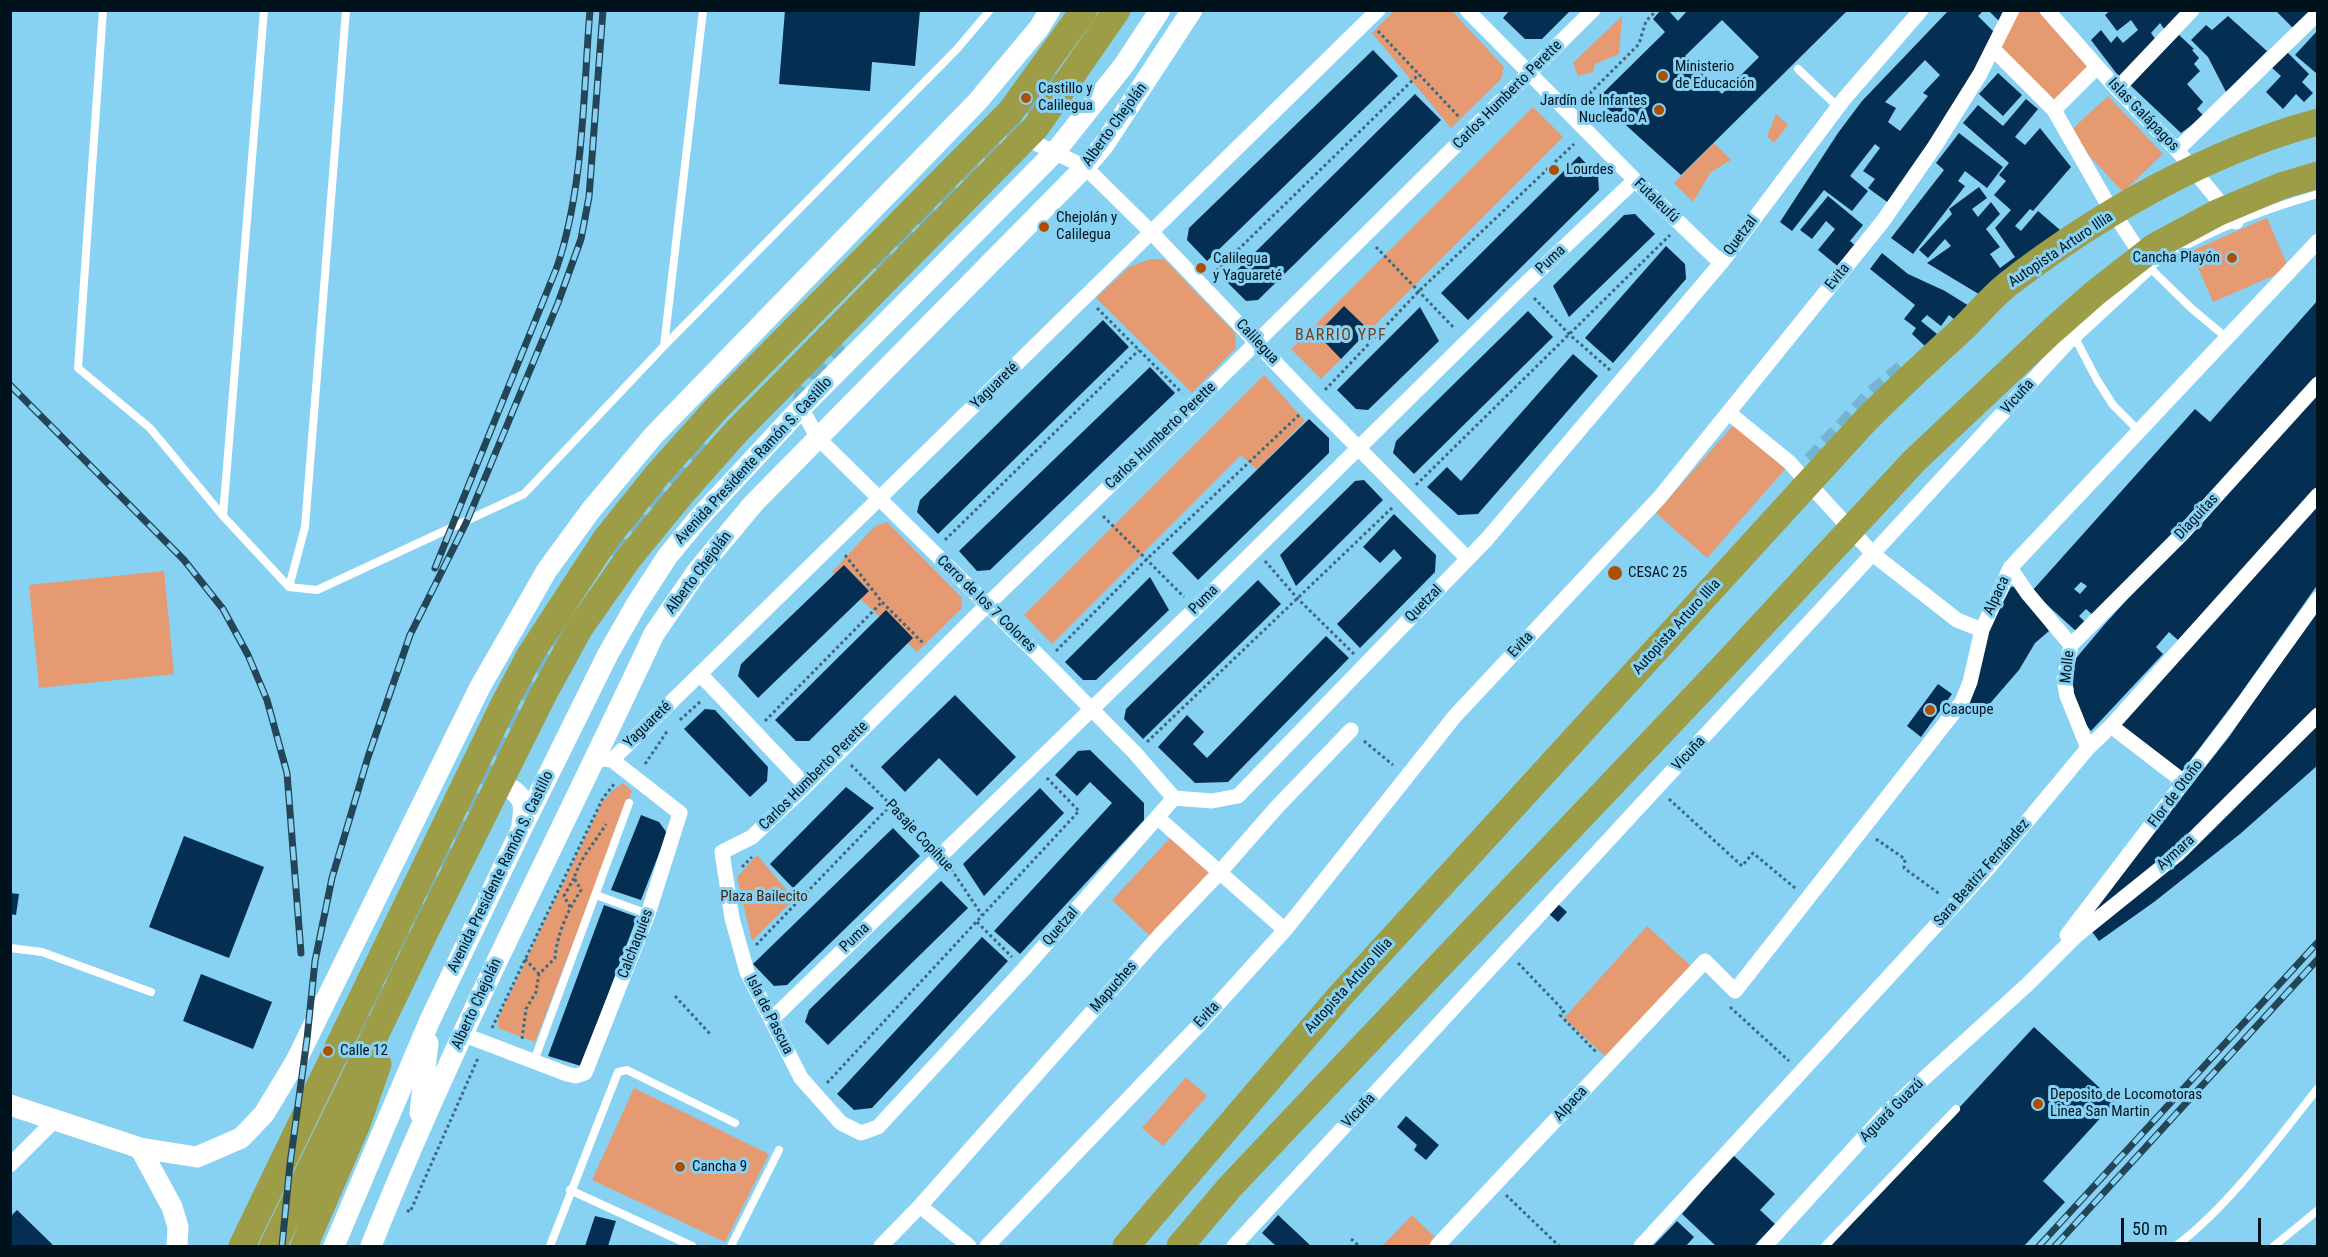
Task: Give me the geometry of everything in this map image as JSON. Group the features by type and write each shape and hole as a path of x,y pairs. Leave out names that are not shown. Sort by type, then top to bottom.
{"highway":[{"path":"242,1246 503,706 530,655 605,540 657,475 716,409 1011,111 1084,10"},
{"path":"273,1246 424,934 543,694 579,628 628,559 682,492 736,432 1036,127 1118,10"},
{"name":"Autopista Arturo Illia","path":"1126,1246 1340,996 1866,420 1916,370 2006,286 2067,242 2191,170 2226,153 2318,122"},
{"path":"1180,1246 1229,1188 1733,657 1914,461 1980,398 2095,293 2154,247 2217,213 2281,186 2318,175"},
{"path":"304,1246 357,1124 424,934"},
{"path":"227,1246 299,1130"}],"main road":[{"path":"10,1105 140,1148 197,1157 241,1138 264,1114 296,1061 480,687 547,570 591,510 654,435 977,102 1039,28 1050,10"},
{"name":"Avenida Presidente Ramón S. Castillo","path":"334,1246 430,1020 522,828 608,654 667,557 698,519 801,408 1056,152 1124,65 1160,10"},
{"name":"Alberto Chejolán","path":"371,1246 418,1131 462,1034 603,759 654,634 677,598 754,503 1085,167 1103,146 1192,10"},
{"path":"514,791 524,803 522,828"},
{"path":"418,1131 430,1020"},
{"path":"140,1148 172,1207 178,1227 177,1246"}],"street":[{"name":"Futaleufú","path":"1467,10 1635,180 1721,263"},
{"name":"Carlos Humberto Perette","path":"722,852 752,837 806,786 936,655 1593,10"},
{"name":"Quetzal","path":"878,1127 1024,969 1174,798 1212,801 1238,796 1468,559 1721,263 1838,107 1921,10"},
{"name":"Evita","path":"987,1246 1198,1025 1285,930 1455,716 1660,497 1882,221 1940,137 1993,49 2012,10"},
{"name":"Islas Galápagos","path":"2047,10 2117,89 2177,150 2236,222"},
{"path":"2117,89 2192,10"},
{"path":"2177,150 2318,13"},
{"name":"Yaguareté","path":"603,759 700,674 1373,16"},
{"path":"1993,49 2054,110 2106,201 2149,267"},
{"path":"2054,110 2097,67"},
{"name":"Calilegua","path":"1033,142 1085,167 1152,232 1313,402 1468,559"},
{"name":"Puma","path":"772,1019 1256,550 1523,286 1635,180"},
{"name":"Alpaca","path":"1437,1246 1705,961 1735,991 1864,830 1962,702 1970,682 1982,630 2010,568 2318,241"},
{"name":"Vicuña","path":"1234,1246 2074,336 2149,267"},
{"name":"Diaguitas","path":"2071,645 2182,534 2318,384"},
{"name":"Cerro de los 7 Colores","path":"801,408 818,438 1046,662 1135,753 1174,798"},
{"path":"1729,413 1789,462 1874,555 1957,620 1982,630"},
{"name":"Sara Beatriz Fernández","path":"1641,1246 1985,872 2088,748 2111,726 2318,495"},
{"name":"Molle","path":"2010,568 2028,594 2071,645 2064,680 2067,696 2088,748"},
{"name":"Flor de Otoño","path":"2028,984 2184,782 2318,599"},
{"path":"700,674 806,786"},
{"name":"Aymara","path":"2028,984 2076,936 2178,854 2318,715"},
{"path":"2111,726 2184,782"},
{"name":"Mapuches","path":"882,1246 1160,935 1351,730"},
{"name":"Calchaquíes","path":"534,1061 576,1076 585,1073 648,914 680,813 603,759"},
{"path":"1157,818 1285,930"},
{"name":"Isla de Pascua","path":"722,852 732,918 742,959 801,1078 841,1123 861,1133 878,1127"},
{"name":"Aguará Guazú","path":"1765,1246 1886,1113 2028,984"},
{"path":"462,1034 534,1061"},
{"path":"10,1165 54,1120"},
{"path":"920,1206 969,1246"}],"lane":[{"path":"103,10 78,368 150,428 223,516 289,587 317,590 524,494 664,346 957,49 990,10"},
{"path":"223,516 264,10"},
{"path":"289,587 305,526 346,10"},
{"path":"664,346 703,10"},
{"path":"1798,69 1838,107"},
{"path":"2227,338 2191,308 2149,267 2177,250 2236,222 2318,194"},
{"path":"2074,336 2113,405 2139,430"},
{"path":"534,1061 629,803"},
{"path":"596,895 648,914"},
{"path":"10,948 42,952 151,992"},
{"path":"550,1246 618,1071 627,1070 735,1123"},
{"path":"2176,1246 2198,1229 2318,1088"},
{"path":"1825,1246 1956,1109"},
{"path":"731,1246 779,1150"},
{"path":"570,1190 692,1246"},
{"path":"2274,1246 2318,1210"}],"path":[{"path":"1569,114 1639,44 1646,21 1657,10"},
{"path":"1373,16 1419,74 1472,131"},
{"path":"1202,285 1419,74"},
{"path":"1046,662 1148,558 1313,402 1419,291 1587,132"},
{"path":"1135,753 1405,495 1681,224"},
{"path":"1375,246 1467,341"},
{"path":"1523,286 1570,335 1621,379"},
{"path":"1086,297 1193,405"},
{"path":"933,552 1139,350"},
{"path":"1103,516 1148,558 1195,609"},
{"path":"834,542 882,602 936,655"},
{"path":"1256,550 1298,598 1366,665"},
{"path":"755,731 882,602"},
{"path":"1351,730 1407,776"},
{"name":"Pasaje Copihue","path":"848,762 940,855 982,915"},
{"path":"816,1096 1079,811 1034,764"},
{"path":"1658,789 1742,866 1753,853 1808,899"},
{"path":"570,907 564,896 582,858 594,844 615,807 622,802 629,803"},
{"path":"742,959 891,805"},
{"path":"1864,830 1905,860 1904,868 1954,905"},
{"path":"584,838 594,844 612,848"},
{"path":"519,1055 526,1009 536,992 539,974 555,958 556,945 570,907 581,890 574,878"},
{"path":"977,922 1024,969"},
{"path":"1507,952 1564,1011 1560,1015 1608,1064"},
{"path":"525,959 539,974"},
{"path":"1735,991 1730,1008 1801,1072"},
{"path":"675,996 711,1035"},
{"path":"1495,1185 1558,1246"},
{"path":"1351,1239 1359,1246"}],"green space":[{"path":"1394,11 1452,11 1504,67 1501,79 1451,128 1372,33"},
{"path":"2017,11 2043,11 2091,67 2054,105 1998,48"},
{"path":"1622,16 1619,54 1595,64 1593,72 1578,76 1573,63"},
{"path":"2108,96 2163,154 2123,192 2068,133"},
{"path":"1533,107 1563,137 1321,379 1291,349"},
{"path":"1776,114 1788,125 1774,143 1767,136"},
{"path":"1714,143 1731,160 1711,172 1693,202 1674,183"},
{"path":"2267,218 2289,269 2213,302 2191,251"},
{"path":"1151,259 1164,259 1235,333 1236,348 1192,393 1096,298 1129,267"},
{"path":"1264,375 1305,421 1257,470 1241,455 1052,644 1024,615"},
{"path":"1737,421 1788,466 1707,558 1656,513"},
{"path":"887,522 962,598 961,609 917,652 832,572 874,527"},
{"path":"164,571 174,674 39,688 29,585"},
{"path":"623,783 632,791 535,1042 498,1028 498,1019 602,803"},
{"path":"1172,836 1210,872 1150,936 1112,900"},
{"name":"Plaza Bailecito","path":"757,855 794,899 752,941 737,877"},
{"path":"1647,926 1692,967 1608,1059 1564,1018"},
{"path":"1186,1077 1207,1096 1163,1146 1142,1128"},
{"name":"Cancha 9","path":"634,1088 769,1154 725,1242 592,1180"},
{"path":"1412,1215 1437,1239 1431,1246 1382,1246"}],"building":[{"path":"785,10 920,10 915,66 872,62 870,91 779,84"},
{"path":"1510,10 1571,10 1542,39 1525,39 1503,18"},
{"name":"Ministerio de Educación","path":"1661,10 1668,10 1678,21 1688,10 1848,10 1681,175 1597,99 1665,32 1653,19","holes":["1722,20 1759,57 1722,94 1685,56"]},
{"path":"1949,10 1984,10 1978,16 1997,35 1890,204 1868,188 1875,179 1863,171 1880,148 1875,144 1850,176 1868,191 1852,211 1824,190 1792,231 1780,222 1838,133 1862,101","holes":["1925,60 1940,75 1923,93 1928,96 1900,131 1888,122 1896,108 1885,102"]},
{"path":"1988,10 2009,10 2003,25"},
{"path":"2111,10 2188,10 2167,33 2160,23 2151,33 2159,44 2123,82 2091,40 2101,30 2111,43 2117,36 2123,43 2138,30 2131,20 2117,31 2105,15"},
{"path":"2275,10 2313,10 2294,29"},
{"path":"2228,16 2267,51 2226,92 2208,57 2191,40 2206,25 2212,30"},
{"path":"2318,30 2318,71 2316,73 2295,55"},
{"path":"2179,35 2194,49 2192,50 2199,58 2194,64 2200,71 2187,84 2203,102 2197,109 2204,116 2181,133 2130,85"},
{"path":"1373,50 1398,76 1207,261 1187,240 1189,228"},
{"path":"2285,50 2309,74 2302,82 2313,93 2304,102 2296,94 2283,109 2266,92 2281,76 2270,66"},
{"path":"1998,73 2022,95 2003,116 1979,94"},
{"path":"1415,94 1441,120 1258,300 1246,301 1226,281"},
{"path":"2026,99 2038,109 2015,137 2025,145 2040,128 2071,167 2033,211 2030,209 2015,226 2021,231 2038,211 2067,236 1982,296 1927,263 1951,246 1945,239 1928,258 1919,250 1952,214 1949,209 1979,187 1987,198 1972,209 1978,217 1991,202 2000,214 1986,229 2000,247 1990,254 2000,268 2015,257 1995,228 2011,210 1994,195 2006,181 1999,175 2009,163 1963,123 1978,105 2003,126"},
{"path":"1959,133 2003,167 1987,188 1965,171 1958,181 1965,186 1913,254 1891,238 1944,170 1936,163"},
{"path":"1579,156 1598,176 1599,190 1468,320 1441,293"},
{"path":"1828,196 1863,225 1850,241 1857,247 1840,268 1818,250 1835,229 1826,221 1812,239 1800,230"},
{"path":"1635,214 1655,234 1569,317 1553,286 1624,215"},
{"path":"1666,246 1685,264 1686,279 1613,363 1585,338"},
{"path":"1882,253 1908,274 1945,291 1969,306 1955,320 1949,315 1941,326 1927,315 1921,321 1937,334 1925,346 1912,334 1916,328 1904,319 1915,305 1870,269"},
{"path":"2318,300 2318,377 2095,617 2086,609 2079,616 2087,624 2078,633 2032,591 2195,409 2210,422","holes":["2081,582 2087,586 2080,594 2074,589"]},
{"path":"1344,306 1369,330 1341,359 1317,334"},
{"path":"1420,307 1439,341 1368,410 1356,409 1337,390"},
{"path":"1528,311 1553,337 1414,474 1393,453 1396,441"},
{"path":"1103,320 1129,347 938,534 917,512 920,500"},
{"path":"1573,354 1598,376 1478,514 1458,515 1427,487 1447,467 1461,481"},
{"path":"1150,367 1175,393 990,570 977,571 959,551"},
{"path":"2318,388 2318,487 2178,640 2169,632 2156,647 2163,654 2091,731 2083,721 2071,695 2074,689 2068,672 2072,663"},
{"path":"1309,419 1329,438 1329,453 1198,580 1172,553"},
{"path":"1364,480 1383,500 1296,586 1280,555 1355,481"},
{"path":"2318,502 2318,584 2239,696 2180,774 2121,725"},
{"path":"1394,514 1436,555 1435,572 1360,648 1337,624 1402,558 1394,549 1380,563 1363,547"},
{"path":"844,565 869,591 758,698 738,676 741,664"},
{"path":"1150,577 1169,610 1096,680 1083,680 1065,662"},
{"path":"1258,580 1281,604 1143,739 1124,719 1126,709"},
{"path":"2017,586 2049,631 2035,643 2019,670 1980,715 1963,703 1987,633 2011,587"},
{"path":"2318,608 2318,709 2203,826 2097,916 2093,909 2229,737"},
{"path":"886,610 913,638 809,741 796,741 775,720"},
{"path":"1326,636 1349,658 1228,782 1195,783 1158,747 1187,715 1204,732 1193,744 1207,758"},
{"name":"Caacupe","path":"1938,684 1952,694 1921,737 1907,726"},
{"path":"955,695 1016,757 977,796 939,758 905,792 881,767"},
{"path":"705,709 715,710 768,767 767,781 750,797 684,729"},
{"path":"2318,724 2318,765 2240,834 2154,902 2099,941 2090,929"},
{"path":"1090,750 1144,803 1144,820 1020,954 994,931 1112,803 1090,782 1077,796 1055,775 1078,751"},
{"path":"846,787 874,808 793,888 770,864"},
{"path":"1040,788 1064,813 984,896 963,864"},
{"path":"641,815 659,822 667,833 641,900 611,890"},
{"path":"893,828 920,856 787,985 774,986 753,964"},
{"path":"184,836 264,867 229,958 149,927"},
{"path":"941,881 968,908 828,1045 805,1022 809,1010"},
{"path":"10,893 19,894 16,915 10,914"},
{"path":"1558,904 1567,912 1558,922 1549,914"},
{"path":"604,905 637,917 581,1066 548,1056"},
{"path":"982,937 1008,961 872,1108 854,1110 837,1094"},
{"path":"201,974 272,1002 253,1049 183,1021"},
{"path":"2034,1027 2115,1102 2043,1181 2065,1202 2024,1246 1831,1246"},
{"path":"1406,1116 1439,1145 1426,1160 1414,1150 1417,1145 1397,1127"},
{"path":"1733,1155 1775,1194 1760,1210 1775,1224 1754,1246 1716,1246 1682,1214"},
{"path":"17,1210 54,1246 10,1246 10,1217"},
{"path":"1278,1215 1311,1246 1276,1246 1262,1233"},
{"path":"595,1216 616,1221 608,1246 585,1246"},
{"path":"1677,1221 1694,1237 1686,1246 1653,1246"}],"tunnel":[{"path":"877,270 1034,106 1057,75"},
{"path":"801,408 812,374 841,344"},
{"path":"1810,460 1872,393 1905,365"},
{"path":"614,557 669,486 707,445"},
{"path":"345,1062 515,716 568,625"}],"railway":[{"path":"435,568 557,267 566,236 573,205 581,140 590,10"},
{"path":"282,1246 315,961 332,878 368,757 410,635 467,521 558,303 581,239 589,197 603,10"},
{"path":"10,385 184,560 223,609 248,655 267,700 287,773 301,953"},
{"path":"2039,1246 2318,942"},
{"path":"2055,1246 2318,959"}],"place":[{"name":"Ministerio de Educación","path":"1663,76"},
{"name":"Castillo y Calilegua","path":"1026,98"},
{"name":"Jardín de Infantes Nucleado A","path":"1659,110"},
{"name":"Lourdes","path":"1554,170"},
{"name":"Chejolán y Calilegua","path":"1044,227"},
{"name":"Cancha Playón","path":"2232,258"},
{"name":"Calilegua y Yaguareté","path":"1201,268"},
{"name":"CESAC 25","path":"1615,573"},
{"name":"Caacupe","path":"1930,710"},
{"name":"Calle 12","path":"328,1051"},
{"name":"Deposito de Locomotoras Linea San Martin","path":"2038,1104"},
{"name":"Cancha 9","path":"680,1167"}],"district":[{"name":"BARRIO YPF","path":"1341,336"}]}
